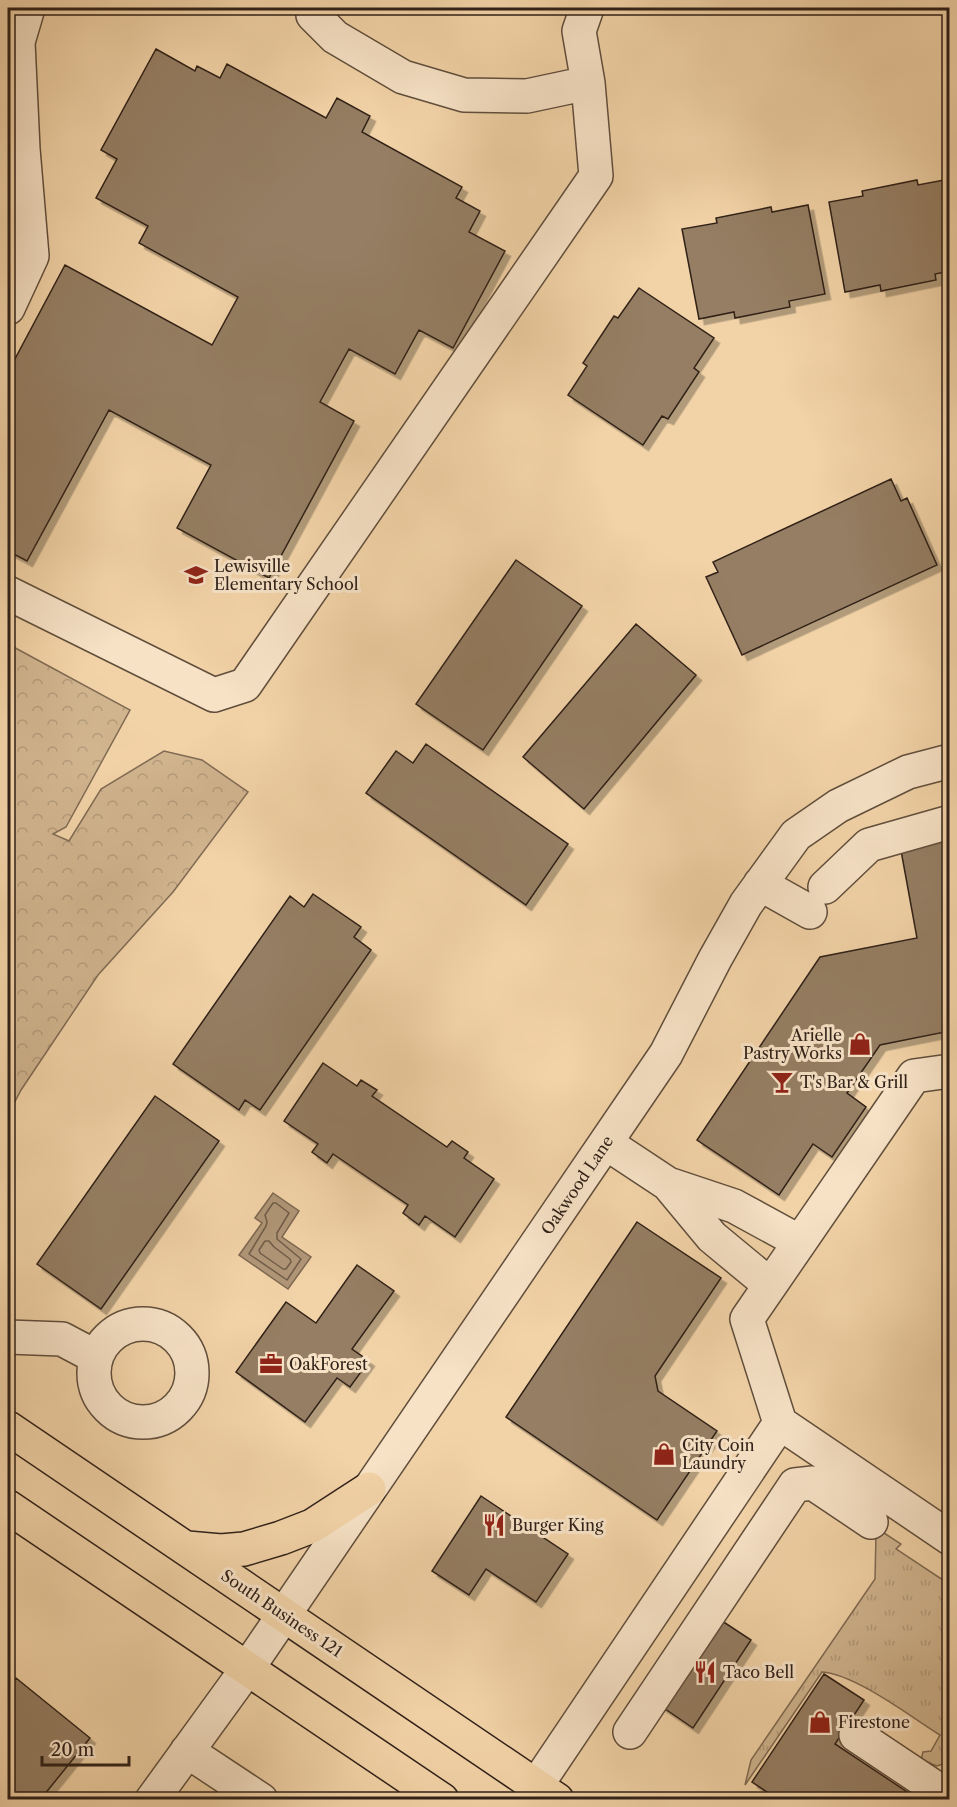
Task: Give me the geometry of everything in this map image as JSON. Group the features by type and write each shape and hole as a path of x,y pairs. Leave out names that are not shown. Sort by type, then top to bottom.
{"main road":[{"name":"South Business 121","path":"8,1428 547,1793"},
{"path":"187,1548 221,1551 244,1549 281,1538 312,1527 369,1489"},
{"path":"8,1508 442,1800"}],"street":[{"path":"8,308 32,256 15,154 18,42 28,8"},
{"path":"314,8 313,15 335,37 403,77 464,95 527,96 588,83"},
{"path":"8,593 214,695 245,685 596,176 588,83 579,31 587,8"},
{"name":"Oakwood Lane","path":"152,1800 247,1669 666,1054 715,959 760,884 796,835 838,806 908,772 950,761"},
{"path":"760,884 817,900 869,845 950,822"},
{"path":"950,1071 914,1076 747,1318 780,1423 950,1538"},
{"path":"606,1143 668,1184 734,1206 800,1242"},
{"path":"668,1184 712,1237 770,1285"},
{"path":"8,1337 62,1339 96,1357"},
{"path":"547,1793 780,1423"},
{"path":"630,1732 795,1485 813,1483 871,1522"},
{"path":"856,1735 949,1798"},
{"path":"187,1751 226,1791 261,1800"}],"green space":[{"path":"8,644 130,710 66,827 53,834 69,841 101,789 164,751 202,760 248,792 173,892 98,975 21,1090 8,1115 8,729 12,721 8,719"},
{"path":"881,1531 901,1544 896,1549 949,1584 949,1762 937,1766 921,1760 923,1752 931,1751 940,1735 866,1688 850,1680 822,1672 745,1785 751,1760 875,1579 876,1534"}],"water":[{"path":"273,1193 299,1211 282,1237 311,1257 288,1289 239,1255 262,1223 255,1218"}],"building":[{"path":"156,49 195,71 197,66 220,78 227,64 326,118 337,98 370,116 362,132 462,187 456,198 480,211 469,232 505,251 453,348 419,330 395,374 349,349 320,402 354,421 269,578 177,528 211,465 109,410 27,561 8,551 8,372 65,265 212,345 238,297 139,243 148,226 96,198 117,159 101,150"},
{"path":"950,179 950,271 935,274 936,280 881,291 880,285 845,292 829,202 863,196 862,191 917,180 918,185"},
{"path":"808,205 825,294 789,301 790,307 735,318 734,312 699,319 682,229 717,223 716,218 771,207 772,212"},
{"path":"639,288 714,338 694,368 699,372 668,419 662,416 643,445 568,395 587,366 583,363 614,316 618,318"},
{"path":"891,479 901,501 907,498 937,565 742,655 706,577 718,572 713,562"},
{"path":"516,560 582,606 483,750 416,704"},
{"path":"636,624 696,675 584,809 523,757"},
{"path":"426,744 568,844 526,905 366,793 396,751 413,763"},
{"path":"950,835 950,1031 880,1045 847,1093 866,1107 832,1157 813,1144 779,1195 697,1140 820,957 917,938 900,845"},
{"path":"313,894 361,927 354,937 371,950 260,1110 245,1100 239,1110 173,1064 290,896 304,907"},
{"path":"323,1063 357,1086 361,1080 377,1090 372,1096 447,1147 452,1141 468,1152 464,1158 494,1179 455,1237 425,1216 419,1225 403,1213 408,1205 333,1154 327,1163 312,1152 318,1144 284,1121"},
{"path":"155,1096 219,1141 101,1309 37,1264"},
{"path":"637,1222 721,1278 655,1376 658,1391 717,1431 657,1520 506,1417"},
{"path":"357,1265 394,1291 352,1349 369,1361 350,1387 337,1378 305,1422 236,1372 286,1302 316,1323"},
{"name":"Burger King","path":"481,1496 568,1554 536,1602 486,1569 469,1595 432,1571"},
{"name":"Taco Bell","path":"716,1617 751,1640 693,1728 658,1704"},
{"name":"Firestone","path":"824,1674 864,1700 835,1744 918,1799 779,1800 752,1782"},
{"path":"16,1678 90,1738 40,1800 8,1800 8,1689"}],"place":[{"name":"Lewisville Elementary School","path":"196,575"},
{"name":"Arielle Pastry Works","path":"860,1044"},
{"name":"T's Bar & Grill","path":"782,1082"},
{"name":"OakForest","path":"271,1364"},
{"name":"City Coin Laundry","path":"664,1454"},
{"name":"Burger King","path":"494,1525"},
{"name":"Taco Bell","path":"705,1672"},
{"name":"Firestone","path":"820,1722"}]}
